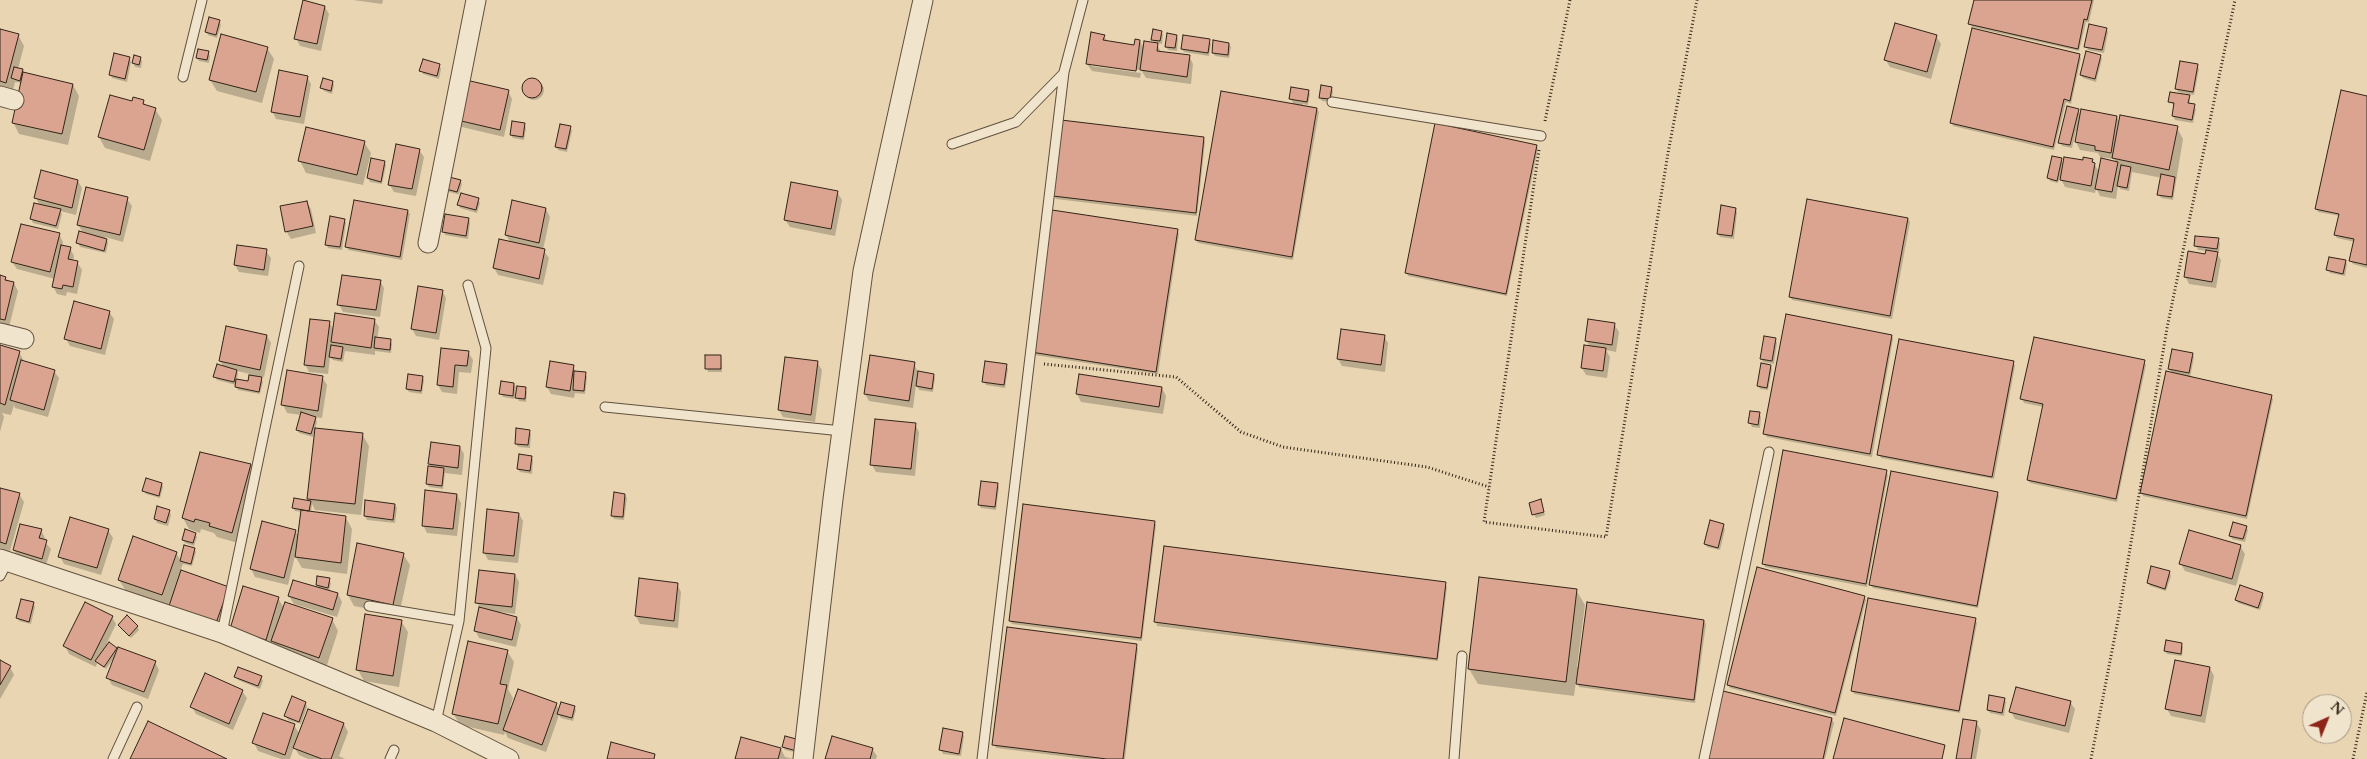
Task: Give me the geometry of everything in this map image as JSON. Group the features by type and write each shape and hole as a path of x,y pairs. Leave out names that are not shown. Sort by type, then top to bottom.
{"street":[{"path":"428,243 476,0"},
{"path":"803,759 863,271 923,0"},
{"path":"0,333 24,339"},
{"path":"3,565 222,632 436,722 509,759"}],"lane":[{"path":"183,77 202,0"},
{"path":"982,759 1064,72 1083,0"},
{"path":"952,144 1016,122 1064,72"},
{"path":"1332,102 1541,136"},
{"path":"222,632 299,266"},
{"path":"436,722 459,621 486,348 468,285"},
{"path":"605,407 842,431"},
{"path":"1704,759 1768,452"},
{"path":"369,606 459,621"},
{"path":"1454,759 1462,656"},
{"path":"113,759 137,707"},
{"path":"390,759 394,750"}],"path":[{"path":"1570,0 1541,136 1484,522 1606,537 1668,153 1697,0"},
{"path":"2091,759 2118,620 2167,328 2235,0"},
{"path":"1028,363 1176,377 1241,432 1283,447 1427,467 1489,487"},
{"path":"2353,759 2367,692"}],"building":[{"path":"303,0 325,6 317,44 294,39"},
{"path":"1974,0 2092,0 2087,20 2084,19 2078,49 1968,24"},
{"path":"209,17 220,20 216,35 205,32"},
{"path":"1895,23 1937,35 1927,72 1884,60"},
{"path":"2089,24 2107,28 2102,50 2084,47"},
{"path":"1972,28 2080,54 2070,101 2064,99 2053,147 1950,123"},
{"path":"0,29 19,34 6,83 0,81"},
{"path":"1153,29 1162,31 1160,41 1151,40"},
{"path":"1091,32 1105,35 1103,40 1134,45 1135,39 1140,40 1136,71 1086,64"},
{"path":"1167,33 1177,35 1175,48 1165,47"},
{"path":"221,34 268,47 256,92 209,80"},
{"path":"1183,35 1210,39 1208,53 1181,49"},
{"path":"1213,40 1229,43 1228,55 1212,53"},
{"path":"1144,41 1158,43 1157,51 1190,55 1187,77 1140,70"},
{"path":"198,49 209,51 207,60 196,58"},
{"path":"2086,51 2101,55 2095,79 2080,75"},
{"path":"114,53 130,57 125,79 109,75"},
{"path":"134,55 141,57 139,65 132,63"},
{"path":"423,59 440,64 437,76 419,71"},
{"path":"2180,61 2198,64 2193,92 2175,89"},
{"path":"14,67 23,69 20,81 11,78"},
{"path":"279,70 308,76 300,117 271,112"},
{"path":"23,72 73,84 62,134 12,123"},
{"path":"323,78 333,81 331,91 320,88"},
{"path":"532,78 539,81 542,88 539,95 532,98 525,95 522,88 525,81"},
{"path":"466,80 509,90 500,130 457,120"},
{"path":"1321,85 1332,87 1330,99 1319,98"},
{"path":"1291,87 1309,90 1307,102 1289,99"},
{"path":"2341,90 2367,96 2367,265 2349,261 2354,239 2334,235 2339,214 2315,209"},
{"path":"1221,91 1317,108 1292,257 1195,240"},
{"path":"2170,92 2190,95 2188,103 2195,104 2192,120 2172,116 2174,103 2168,102"},
{"path":"110,95 132,101 133,97 144,100 143,104 156,108 144,150 98,137"},
{"path":"2067,106 2079,109 2070,145 2058,143"},
{"path":"2081,109 2117,116 2111,153 2095,150 2095,146 2075,142"},
{"path":"2120,115 2178,126 2169,170 2112,158"},
{"path":"1061,120 1204,137 1196,213 1053,196"},
{"path":"512,121 525,123 523,137 510,135"},
{"path":"1435,123 1537,145 1506,294 1405,273"},
{"path":"560,124 571,126 566,149 555,147"},
{"path":"306,127 365,141 357,175 298,161"},
{"path":"396,144 420,149 412,189 388,185"},
{"path":"2052,156 2062,158 2057,181 2047,178"},
{"path":"2064,157 2083,160 2083,157 2093,159 2092,162 2095,163 2091,186 2060,180"},
{"path":"371,158 385,161 381,182 367,178"},
{"path":"2101,158 2118,162 2112,192 2095,189"},
{"path":"2121,165 2131,167 2127,188 2117,186"},
{"path":"41,170 78,180 72,208 34,198"},
{"path":"2161,174 2175,177 2172,197 2157,195"},
{"path":"449,177 461,180 457,192 446,189"},
{"path":"791,182 838,191 831,229 784,220"},
{"path":"86,187 128,197 120,235 77,225"},
{"path":"461,193 479,198 476,210 457,205"},
{"path":"1807,199 1908,218 1890,316 1789,297"},
{"path":"354,200 408,210 400,257 345,247"},
{"path":"512,200 546,208 539,243 505,235"},
{"path":"307,201 313,226 285,232 280,206"},
{"path":"34,203 61,209 56,226 30,219"},
{"path":"1721,205 1736,208 1732,236 1717,234"},
{"path":"1052,210 1178,229 1156,372 1031,352"},
{"path":"445,214 469,218 466,236 442,232"},
{"path":"330,216 345,219 340,247 325,245"},
{"path":"21,224 60,233 50,272 11,262"},
{"path":"79,231 107,239 104,251 76,243"},
{"path":"2195,236 2219,238 2217,249 2194,246"},
{"path":"499,239 545,249 539,279 493,268"},
{"path":"61,245 71,247 68,259 78,261 73,287 63,285 62,289 52,287"},
{"path":"237,245 267,249 264,270 234,265"},
{"path":"2206,250 2218,252 2212,282 2184,277 2188,251 2205,254"},
{"path":"2329,257 2346,260 2343,274 2326,270"},
{"path":"0,275 6,277 5,280 14,282 5,320 0,319"},
{"path":"342,275 381,280 376,310 337,305"},
{"path":"418,286 443,290 436,333 411,329"},
{"path":"74,301 110,311 101,349 64,339"},
{"path":"335,313 375,319 371,348 331,342"},
{"path":"1786,314 1892,335 1870,454 1763,434"},
{"path":"310,319 330,321 324,367 304,365"},
{"path":"1588,319 1615,323 1612,345 1585,341"},
{"path":"226,326 267,335 260,370 219,361"},
{"path":"1341,329 1385,335 1381,365 1337,359"},
{"path":"1764,336 1776,338 1772,361 1760,359"},
{"path":"375,337 391,339 390,350 374,348"},
{"path":"2034,337 2145,360 2116,499 2027,480 2043,404 2020,399"},
{"path":"1899,339 2014,361 1992,477 1877,455"},
{"path":"0,345 20,351 5,405 0,403"},
{"path":"331,345 343,347 341,359 329,357"},
{"path":"1584,345 1606,348 1603,371 1581,368"},
{"path":"441,348 469,351 467,366 455,365 453,387 437,385"},
{"path":"2172,349 2193,353 2189,373 2168,369"},
{"path":"705,355 721,355 721,369 705,369"},
{"path":"870,355 915,362 909,401 864,394"},
{"path":"785,357 818,361 811,415 778,410"},
{"path":"21,360 55,370 44,410 10,400"},
{"path":"550,361 574,365 570,391 546,387"},
{"path":"985,361 1007,364 1004,385 982,382"},
{"path":"1761,363 1771,365 1767,388 1757,386"},
{"path":"217,364 237,370 234,382 213,377"},
{"path":"287,370 323,376 318,411 281,405"},
{"path":"574,371 586,372 584,391 573,390"},
{"path":"918,371 934,374 932,389 916,386"},
{"path":"2166,371 2272,395 2246,516 2140,493"},
{"path":"408,374 423,376 421,391 406,389"},
{"path":"1079,374 1162,387 1159,407 1076,394"},
{"path":"249,375 262,377 259,392 235,387 236,379 248,381"},
{"path":"501,381 514,383 513,396 499,394"},
{"path":"517,386 526,387 525,399 515,398"},
{"path":"1750,411 1760,412 1758,425 1748,423"},
{"path":"301,412 316,417 311,434 296,430"},
{"path":"875,419 916,423 911,469 870,465"},
{"path":"315,428 363,433 355,504 307,499"},
{"path":"516,428 530,430 528,445 515,444"},
{"path":"431,442 460,446 458,468 428,464"},
{"path":"1783,450 1887,470 1866,584 1762,564"},
{"path":"200,452 251,464 232,533 209,526 210,523 195,519 194,522 182,518"},
{"path":"519,454 532,456 530,471 517,469"},
{"path":"428,466 444,468 442,486 426,484"},
{"path":"1891,471 1998,492 1977,606 1869,585"},
{"path":"146,478 162,483 159,496 142,491"},
{"path":"981,481 998,483 995,507 978,505"},
{"path":"0,488 20,493 6,544 0,542"},
{"path":"425,490 457,494 453,529 422,526"},
{"path":"614,492 625,494 623,517 611,516"},
{"path":"294,498 311,501 309,511 292,508"},
{"path":"1541,499 1544,512 1532,515 1529,503"},
{"path":"365,500 395,504 393,520 364,516"},
{"path":"1023,504 1155,521 1141,638 1009,621"},
{"path":"157,506 170,510 166,523 154,519"},
{"path":"487,509 519,513 514,556 483,553"},
{"path":"301,510 346,516 341,563 295,557"},
{"path":"70,517 109,529 97,568 58,557"},
{"path":"1710,520 1724,524 1718,548 1704,544"},
{"path":"262,521 296,530 284,578 250,569"},
{"path":"2233,522 2247,526 2243,539 2229,536"},
{"path":"20,524 42,529 39,538 47,540 42,559 13,550"},
{"path":"185,529 196,533 193,543 182,540"},
{"path":"2189,530 2241,545 2232,579 2179,564"},
{"path":"133,536 177,552 162,595 118,580"},
{"path":"357,543 404,553 393,605 347,595"},
{"path":"184,545 195,548 191,564 180,561"},
{"path":"1164,546 1446,582 1437,659 1154,622"},
{"path":"2151,566 2170,571 2165,589 2147,583"},
{"path":"1757,567 1865,596 1835,713 1727,685"},
{"path":"181,570 229,587 216,623 169,606"},
{"path":"479,570 515,574 512,607 475,603"},
{"path":"317,576 330,578 328,588 316,585"},
{"path":"1479,577 1577,589 1566,682 1468,669"},
{"path":"639,578 678,583 674,621 635,616"},
{"path":"293,580 338,593 333,610 288,596"},
{"path":"2240,585 2263,593 2258,608 2235,600"},
{"path":"243,586 279,597 266,640 230,629"},
{"path":"1868,598 1976,618 1959,711 1851,691"},
{"path":"21,599 34,602 29,622 16,618"},
{"path":"85,602 113,616 91,660 63,646"},
{"path":"285,602 333,618 319,658 271,641"},
{"path":"1587,602 1704,620 1694,700 1576,684"},
{"path":"479,607 517,617 512,640 474,631"},
{"path":"365,614 402,620 393,676 356,670"},
{"path":"127,615 138,626 129,636 118,625"},
{"path":"1007,627 1137,644 1123,759 1107,759 992,745"},
{"path":"2166,640 2182,643 2181,654 2164,651"},
{"path":"468,641 508,650 500,684 507,685 498,724 452,714"},
{"path":"109,642 117,648 104,667 95,661"},
{"path":"118,647 156,661 144,692 106,678"},
{"path":"0,660 11,666 0,685"},
{"path":"2175,660 2210,667 2201,716 2165,709"},
{"path":"238,667 262,676 258,686 234,677"},
{"path":"205,673 243,690 229,724 190,707"},
{"path":"2016,687 2071,701 2065,726 2009,712"},
{"path":"518,689 557,703 542,745 503,730"},
{"path":"1723,691 1832,718 1823,759 1707,759"},
{"path":"1989,695 2005,698 2002,713 1987,710"},
{"path":"292,696 306,702 299,722 284,716"},
{"path":"561,702 575,706 572,718 557,714"},
{"path":"308,709 344,723 331,759 322,759 293,748"},
{"path":"263,713 295,724 285,755 252,743"},
{"path":"1844,718 1945,745 1942,759 1833,759"},
{"path":"1963,719 1977,721 1971,759 1956,759"},
{"path":"148,721 227,759 130,759"},
{"path":"943,728 963,732 959,754 939,750"},
{"path":"785,736 800,740 797,751 782,747"},
{"path":"832,736 873,748 870,759 825,759"},
{"path":"741,737 781,748 778,759 735,759"},
{"path":"611,742 655,754 654,759 607,759"}]}
